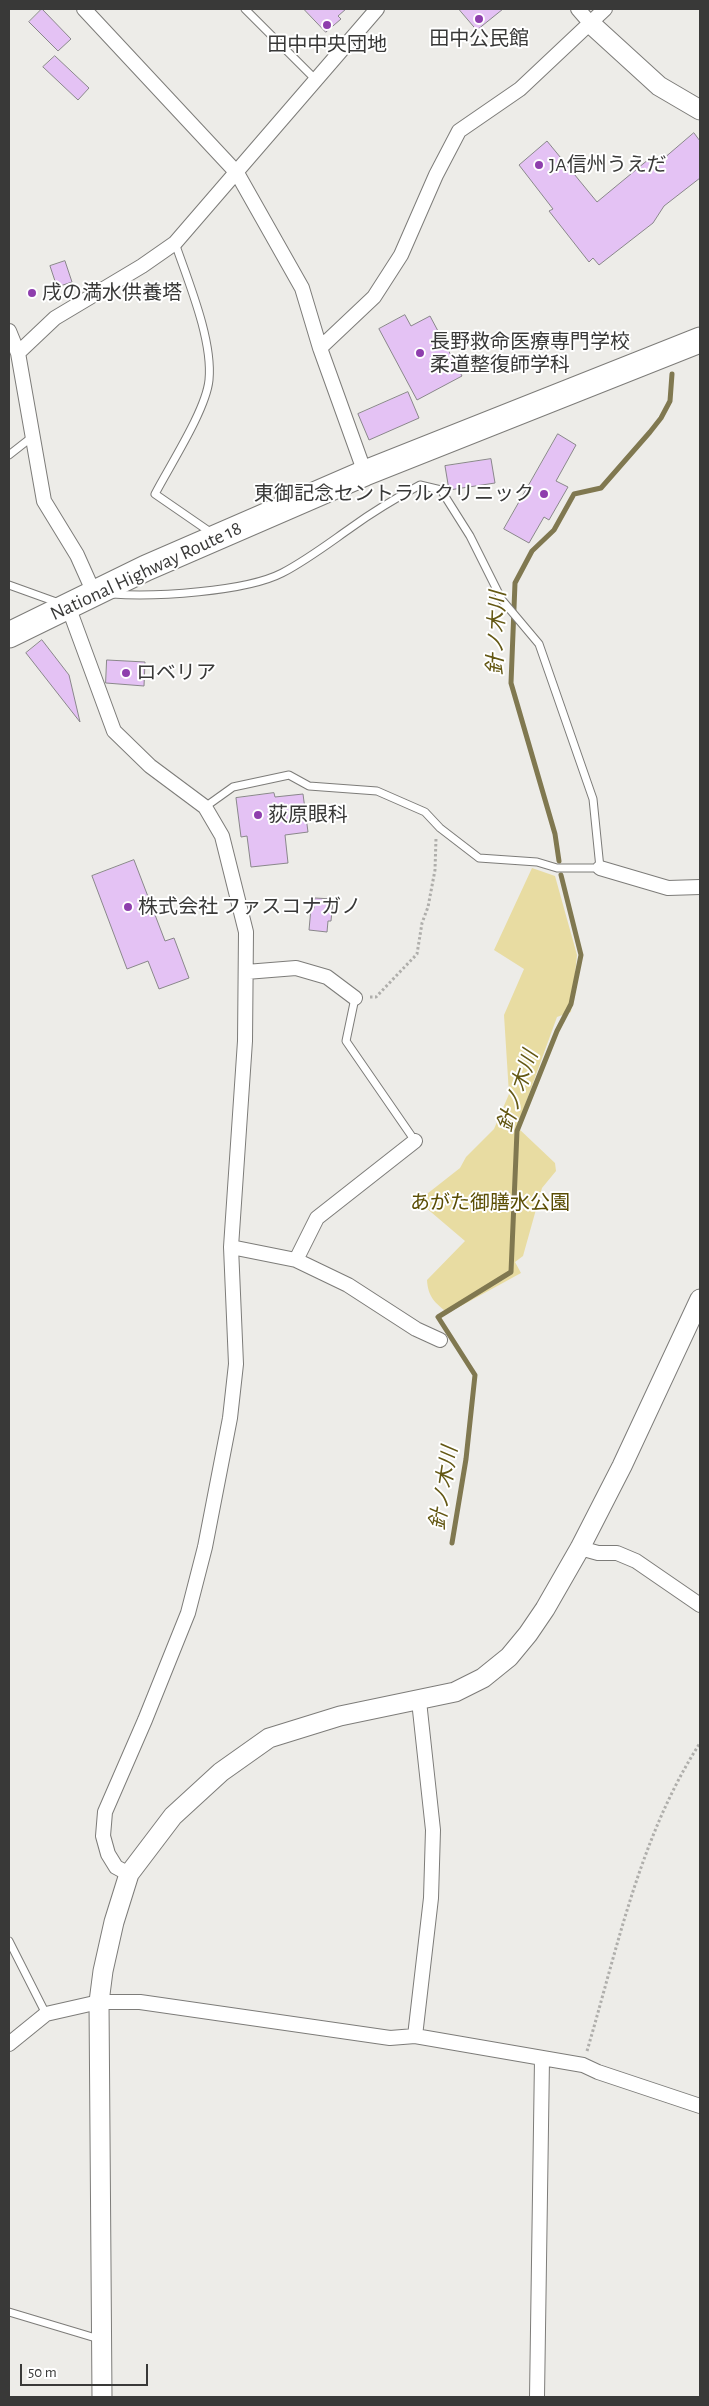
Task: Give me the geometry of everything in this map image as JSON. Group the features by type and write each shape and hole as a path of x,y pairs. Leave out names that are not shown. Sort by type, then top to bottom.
{"highway":[{"name":"National Highway Route 18","path":"9,635 94,593 365,473 700,340"}],"street":[{"path":"84,9 237,173 302,288 320,348 365,473"},
{"path":"18,353 55,318 142,266 175,243 376,9"},
{"path":"578,9 590,24 659,86 700,110"},
{"path":"320,348 374,297 401,255 436,175 459,131 520,89 605,9"},
{"path":"9,331 18,353 44,501 77,555 94,593"},
{"path":"68,606 114,732 150,766 205,808 222,836 246,932 245,1041 231,1247 236,1364 230,1418 205,1547 188,1613 145,1720 105,1812 103,1836 108,1854 116,1867 129,1874"},
{"path":"600,868 668,888 700,887"},
{"path":"246,972 296,968 327,978 355,998"},
{"path":"296,1260 317,1218 415,1141"},
{"path":"231,1247 296,1260 348,1285 416,1329 440,1340"},
{"path":"102,2397 99,2002 103,1970 114,1922 129,1874 173,1816 221,1772 270,1738 340,1716 455,1692 483,1678 509,1657 545,1609 580,1548 622,1466 700,1299"},
{"path":"580,1548 598,1553 617,1553 636,1562 700,1605"},
{"path":"414,2036 431,1898 433,1840 419,1701"},
{"path":"9,2044 46,2014 99,2002 140,2002 390,2038 414,2036 583,2065 598,2072 700,2106"},
{"path":"537,2397 542,2059"}],"lane":[{"path":"245,9 316,80"},
{"path":"175,243 206,340 209,380 197,416 155,494 218,537"},
{"path":"9,455 32,437"},
{"path":"94,593 139,596 244,586 280,574 308,558 387,503 420,485 441,490 470,536 502,600 539,644 593,799 600,868 557,868 537,862 479,858 425,812 377,791 309,786 289,775 233,787 205,808"},
{"path":"9,584 68,606"},
{"path":"355,998 346,1042 415,1141"},
{"path":"9,1941 46,2014"},
{"path":"9,2312 102,2340"}],"path":[{"path":"355,998 376,997 417,954 435,870 437,824"},
{"path":"583,2065 642,1861 669,1795 700,1743"}],"green space":[{"name":"あがた御膳水公園","path":"532,868 555,876 577,955 571,1012 557,1017 517,1127 555,1163 556,1171 542,1188 523,1256 515,1262 521,1273 448,1313 433,1299 427,1280 465,1241 418,1201 460,1168 466,1157 494,1129 509,1094 504,1015 524,969 494,950"}],"building":[{"path":"42,9 71,39 58,51 29,22"},
{"name":"田中中央団地","path":"304,9 346,9 338,16 341,19 326,32"},
{"name":"田中公民館","path":"459,9 503,9 477,30"},
{"path":"55,56 89,88 78,100 43,67"},
{"path":"694,133 700,141 700,178 664,206 653,223 599,265 593,258 589,262 549,211 553,209 519,165 547,141 597,202 649,159 652,163 663,154 666,156"},
{"path":"65,261 72,282 57,287 50,266"},
{"name":"長野救命医療専門学校 柔道整復師学科","path":"405,315 411,326 430,316 462,376 417,400 379,329"},
{"path":"408,392 419,418 369,440 358,414"},
{"name":"東御記念セントラルクリニック","path":"558,434 576,445 556,481 568,487 549,520 544,517 529,543 504,529"},
{"path":"491,459 495,483 449,490 445,466"},
{"path":"42,640 69,675 80,722 26,653"},
{"name":"ロベリア","path":"107,660 145,662 144,686 106,683"},
{"path":"274,793 275,797 303,794 308,832 285,835 288,863 251,867 247,836 241,837 236,798"},
{"name":"株式会社 ファスコナガノ","path":"134,860 165,941 174,938 189,978 159,989 148,961 127,969 92,876"},
{"path":"315,898 333,899 331,921 328,921 327,932 309,930 311,908 314,908"}],"waterway":[{"name":"針ノ木川","path":"559,861 555,834 511,683 515,583 532,551 554,530 574,494 601,488 661,418 670,401 672,374"},
{"name":"針ノ木川","path":"452,1543 466,1459 475,1375 438,1317 511,1272 517,1131 557,1031 571,1004 581,955 561,875"}],"place":[{"name":"田中公民館","path":"479,19"},
{"name":"田中中央団地","path":"327,25"},
{"name":"JA信州うえだ","path":"539,165"},
{"name":"戌の満水供養塔","path":"32,293"},
{"name":"長野救命医療専門学校 柔道整復師学科","path":"420,353"},
{"name":"東御記念セントラルクリニック","path":"544,494"},
{"name":"ロベリア","path":"126,673"},
{"name":"荻原眼科","path":"258,815"},
{"name":"株式会社 ファスコナガノ","path":"128,907"}]}
